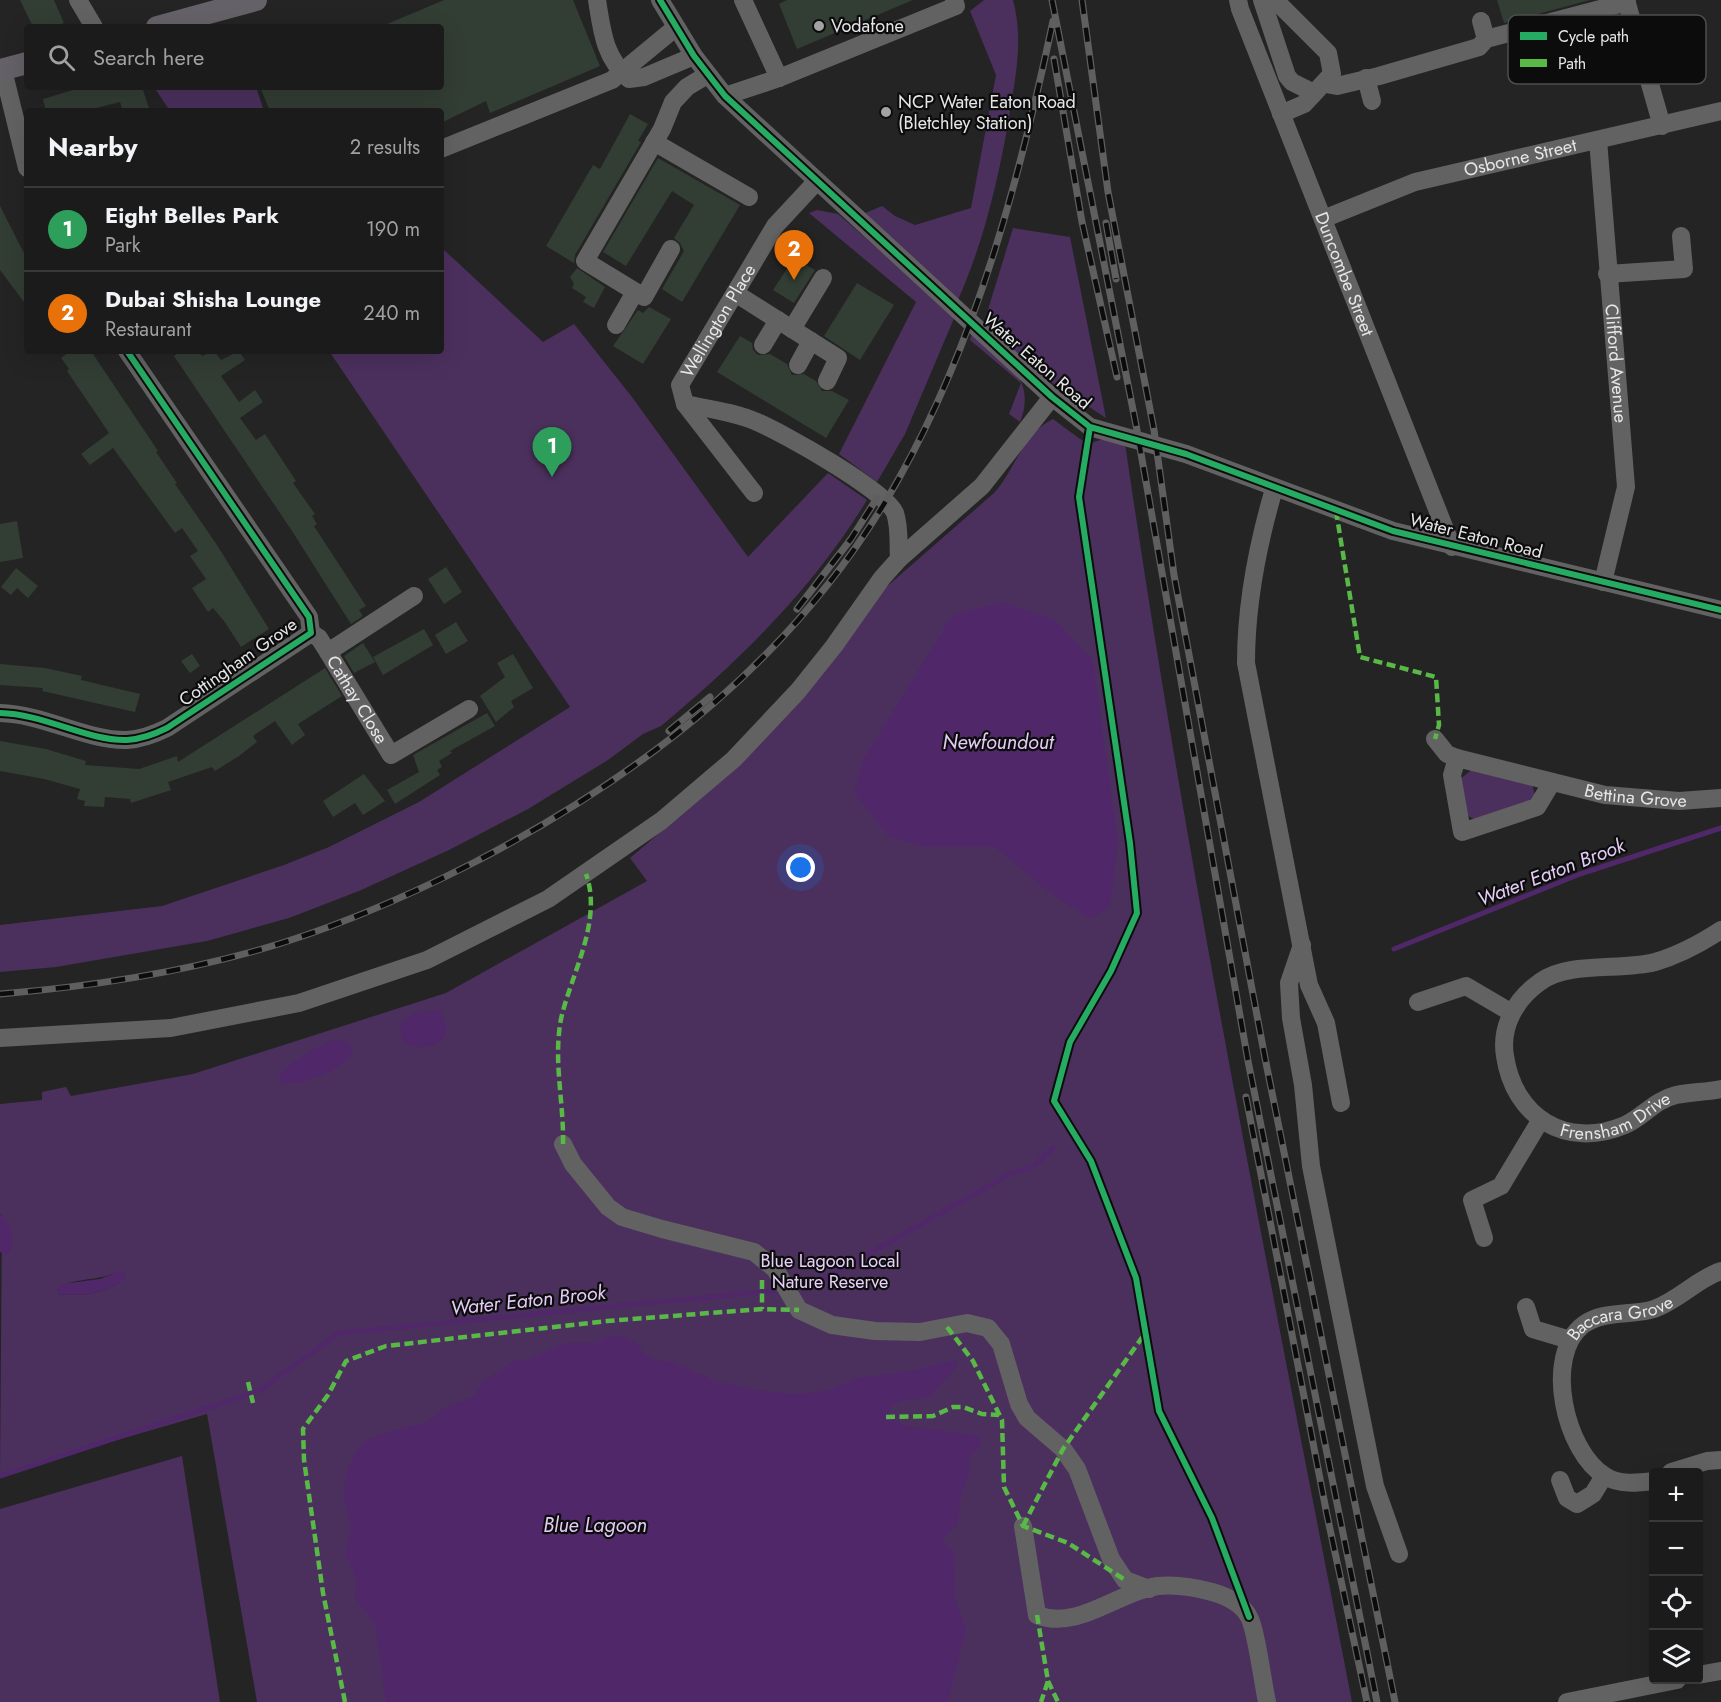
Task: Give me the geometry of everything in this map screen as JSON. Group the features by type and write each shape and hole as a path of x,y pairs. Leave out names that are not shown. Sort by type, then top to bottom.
{"main road":[{"path":"166,24 225,4 256,0"},
{"path":"2,70 24,64"}],"street":[{"path":"78,0 92,24"},
{"path":"597,0 604,45 613,63 629,79 644,77 693,56"},
{"name":"Water Eaton Road","path":"660,0 693,56 725,96 1052,397 1090,427 1186,454 1274,489 1394,531 1452,547 1721,610"},
{"path":"743,0 779,78"},
{"name":"Duncombe Street","path":"1238,0 1452,547"},
{"path":"1262,0 1287,76 1292,82 1320,89 1479,47 1486,39 1508,33"},
{"path":"1275,0 1328,53 1332,75 1304,104 1281,114"},
{"path":"1575,15 1627,1"},
{"path":"725,96 779,78 959,2"},
{"path":"1481,21 1486,39"},
{"path":"444,148 612,80 675,28"},
{"path":"2,70 24,156"},
{"path":"671,249 644,297 585,261 654,142 673,102 687,87 707,75"},
{"path":"1366,78 1372,101"},
{"path":"1650,84 1662,126"},
{"name":"Osborne Street","path":"1323,219 1415,182 1721,111"},
{"name":"Clifford Avenue","path":"1598,140 1607,274 1626,487 1603,582"},
{"path":"654,142 749,197"},
{"name":"Wellington Place","path":"754,493 685,404 680,385 776,226 816,182"},
{"path":"1607,274 1683,269 1681,236"},
{"path":"763,345 785,325 824,278"},
{"path":"616,325 635,292"},
{"path":"735,293 838,358 826,381"},
{"path":"798,365 811,341"},
{"name":"Cottingham Grove","path":"0,713 38,717 107,738 128,740 148,736 167,728 311,633 309,616 128,354"},
{"path":"0,1038 129,1033 258,1013 299,1003 427,960 548,899 661,821 734,759 798,691 899,559 981,486 1052,397"},
{"path":"685,404 723,411 756,422 814,452 887,502 897,521 899,559"},
{"path":"1274,489 1256,549 1246,633 1246,663 1309,985 1326,1023 1341,1103"},
{"path":"328,652 414,596"},
{"name":"Cathay Close","path":"311,633 318,638 328,652 391,755 469,709"},
{"name":"Bettina Grove","path":"1435,739 1447,754 1457,758 1605,795 1679,801 1721,798"},
{"path":"1457,758 1452,775 1459,839 1537,807 1552,782"},
{"name":"Frensham Drive","path":"1721,930 1696,946 1655,962 1611,969 1570,969 1541,980 1520,999 1512,1013 1505,1030 1504,1050 1508,1078 1520,1101 1540,1120 1571,1133 1601,1133 1627,1125 1657,1103 1676,1095 1721,1089"},
{"path":"1302,945 1289,983 1291,1018 1303,1085 1311,1166 1375,1486 1399,1554"},
{"path":"1418,1002 1466,986 1512,1013"},
{"path":"1484,1238 1472,1200 1502,1186 1540,1120"},
{"path":"563,1144 573,1164 608,1207 622,1216 662,1230 754,1252 775,1269 800,1310 832,1325 875,1331 920,1332 967,1323 988,1328 1001,1344 1010,1365 1019,1404 1028,1418 1064,1449 1077,1470 1111,1559 1125,1580 1149,1589"},
{"name":"Baccara Grove","path":"1604,1476 1585,1455 1570,1427 1562,1394 1562,1368 1570,1340 1583,1326 1599,1317 1625,1315 1653,1309 1677,1298 1712,1274 1721,1271"},
{"path":"1526,1307 1533,1329 1570,1340"},
{"path":"1686,1468 1707,1461 1721,1460"},
{"path":"1560,1480 1567,1498 1576,1504 1593,1494 1604,1476 1629,1484 1649,1482"},
{"path":"1023,1526 1037,1615 1052,1621 1070,1620 1125,1595 1149,1589 1190,1586 1230,1597 1249,1617 1266,1702"},
{"path":"1703,1674 1720,1671"},
{"path":"1567,1702 1657,1684"}],"green space":[{"path":"984,0 1013,0 1018,30 1016,74 995,188 983,233 958,300 863,214 882,206 895,216 915,225 971,208 996,75 970,11"},
{"path":"156,90 257,90 263,108 168,108"},
{"path":"817,210 838,214 955,316 905,434 877,482 839,454 916,302 809,213"},
{"path":"1013,228 1070,237 1106,418 1048,380 983,326"},
{"path":"444,250 543,342 574,324 632,397 748,557 828,473 867,500 846,533 799,593 747,649 719,675 661,726 643,734 608,760 528,809 449,850 359,891 289,918 207,941 56,967 0,972 0,925 162,906 284,865 329,847 419,802 570,707 331,354 444,354"},
{"path":"973,331 1005,360 1021,381 1024,407 1020,422 1009,414 1021,383 970,340"},
{"name":"Blue Lagoon Local Nature Reserve","path":"1053,419 1080,439 1090,443 1104,439 1125,443 1202,916 1352,1702 257,1702 207,1414 0,1474 2,1215 0,1214 0,1104 42,1100 42,1092 66,1087 71,1096 193,1074 446,993 647,881 630,858 730,773 884,589 994,493 1034,433","holes":["112,1274 124,1279 102,1291 85,1294 59,1294 57,1290 68,1283"]},
{"path":"1473,769 1532,783 1536,800 1478,821 1466,815 1460,779"},
{"path":"182,1456 220,1702 0,1702 0,1509"}],"water":[{"name":"Newfoundout","path":"1002,602 1054,619 1093,660 1118,842 1110,906 1091,919 1050,893 995,847 926,847 889,837 854,793 863,760 953,614"},
{"path":"439,1010 446,1028 441,1041 426,1047 407,1045 401,1036 400,1025 408,1017 417,1013"},
{"path":"334,1040 345,1041 351,1045 352,1054 338,1067 320,1076 282,1084 279,1076 288,1066 312,1050"},
{"path":"0,1214 12,1234 13,1245 7,1255 0,1252"},
{"path":"121,1271 125,1273 125,1279 102,1291 68,1295 59,1294 57,1290 62,1284 100,1279"},
{"name":"Blue Lagoon","path":"611,1336 625,1337 637,1343 643,1353 658,1361 670,1361 718,1382 769,1392 800,1394 829,1390 857,1378 916,1370 954,1360 959,1364 930,1397 902,1401 891,1406 889,1417 908,1426 979,1436 982,1444 970,1456 968,1478 961,1495 958,1525 944,1537 944,1542 954,1551 955,1598 966,1630 948,1702 386,1702 375,1624 355,1598 356,1578 345,1553 351,1528 344,1498 345,1479 355,1452 362,1443 383,1433 424,1423 446,1407 473,1397 482,1382 514,1361 529,1359 564,1343 592,1343"}],"building":[{"path":"20,0 54,0 64,23 32,24"},
{"path":"444,0 573,0 600,66 490,113 486,101 444,122 444,108 269,108 261,90 444,90 444,24 387,24"},
{"name":"Vodafone","path":"787,0 913,0 797,49 779,4"},
{"path":"1497,0 1590,0 1534,15 1508,15 1508,22 1504,23"},
{"path":"73,90 143,90 149,108 122,108 120,102 96,108 45,108 43,99"},
{"path":"630,114 648,124 638,141 641,142 575,255 574,263 546,246 593,165 600,169"},
{"path":"658,158 740,205 682,302 662,289 684,251 674,238 694,205 672,191 626,266 603,252"},
{"path":"0,206 24,253 24,302 0,270"},
{"path":"794,258 815,270 794,303 773,290"},
{"path":"577,268 605,287 594,308 583,302 586,297 572,288 574,284 570,277"},
{"path":"857,283 894,305 860,360 824,336"},
{"path":"649,307 671,319 643,364 613,346 638,310 643,313"},
{"path":"740,336 752,343 753,350 758,355 770,354 787,364 792,375 804,374 816,381 822,391 832,391 849,400 826,438 717,372"},
{"path":"66,354 93,354 158,451 156,452 177,483 175,484 217,545 269,629 241,647 224,621 213,608 208,612 192,588 206,579 190,556 198,551 182,528 175,533 113,448 90,465 81,454 109,433 67,371 69,369 61,358"},
{"path":"177,354 200,354 202,356 216,354 221,360 233,354 241,354 245,360 221,376 239,402 255,390 263,402 240,418 256,440 265,434 296,481 293,483 315,514 312,516 317,524 314,526 366,606 359,610 363,616 351,624 292,531 174,356"},
{"path":"17,521 23,558 0,562 0,524"},
{"path":"446,567 462,592 444,604 428,579"},
{"path":"16,568 38,586 28,598 17,588 11,595 1,587"},
{"path":"456,622 468,641 446,654 435,635"},
{"path":"424,629 433,645 383,675 373,657"},
{"path":"363,643 375,662 354,673 344,656"},
{"path":"192,654 200,666 190,673 181,661"},
{"path":"513,654 533,688 511,701 514,707 496,722 480,696 505,677 497,663"},
{"path":"0,664 45,668 82,676 81,680 140,694 135,712 42,691 43,688 0,685"},
{"path":"325,668 342,696 298,724 305,735 292,745 275,721 253,736 257,742 215,771 212,767 168,782 171,790 131,803 130,799 105,797 104,807 84,806 85,801 77,799 80,789 44,779 0,771 0,741 46,749 86,761 85,765 139,769 177,756 178,762"},
{"path":"487,713 495,726 450,751 452,753 439,761 442,767 437,770 440,775 395,804 387,790 419,772 413,755"},
{"path":"364,774 385,801 363,815 355,803 333,817 323,801"}],"waterway":[{"name":"Water Eaton Brook","path":"1394,949 1580,874 1721,828"},
{"name":"Water Eaton Brook","path":"792,1289 808,1288 1010,1174 1034,1166 1053,1148"},
{"name":"Water Eaton Brook","path":"0,1476 259,1391 339,1333 783,1290"}],"railway":[{"path":"1052,0 1136,425 1248,1061 1377,1702"},
{"path":"1082,0 1108,192 1154,430 1174,575 1265,1058 1395,1702"},
{"path":"0,994 97,983 161,973 224,959 283,943 393,901 473,863 599,790 658,748 714,703 767,653 815,600 859,542 898,480 926,426 951,371 993,256 1026,139 1053,21"},
{"path":"1054,59 1082,222 1117,377"},
{"path":"1106,223 1116,279"},
{"path":"797,609 851,539 877,498"},
{"path":"669,731 710,697"},
{"path":"1246,1097 1327,1515 1367,1702"}],"marked path":[{"path":"1336,511 1360,657 1436,677 1439,725 1435,739"},
{"path":"563,1144 558,1066 559,1035 561,1019 588,929 591,910 586,874"},
{"path":"762,1280 762,1309"},
{"path":"345,1702 323,1593 304,1460 303,1429 328,1395 346,1361 386,1346 607,1321 762,1309 799,1310"},
{"path":"947,1327 973,1361 1002,1420 1004,1487 1023,1526 1068,1543 1125,1580"},
{"path":"1023,1526 1063,1449 1146,1332"},
{"path":"248,1382 253,1403"},
{"path":"886,1417 933,1416 953,1407 963,1407 982,1414 999,1415"},
{"path":"1037,1615 1048,1681 1041,1702"},
{"path":"1048,1681 1058,1702"}],"cycle path":[{"path":"660,0 694,56 725,96 1052,397 1090,427 1186,454 1393,531 1721,610"},
{"path":"0,713 16,714 112,739 127,740 143,737 167,728 311,633 309,617 129,354"},
{"path":"1090,427 1079,497 1130,843 1137,913 1111,971 1070,1042 1054,1101 1091,1161 1136,1278 1159,1411 1212,1518 1249,1617"}],"place":[{"name":"Vodafone","path":"819,26"},
{"name":"NCP Water Eaton Road (Bletchley Station)","path":"886,112"},
{"name":"Dubai Shisha Lounge","path":"794,280"},
{"name":"Eight Belles Park","path":"552,477"}]}
